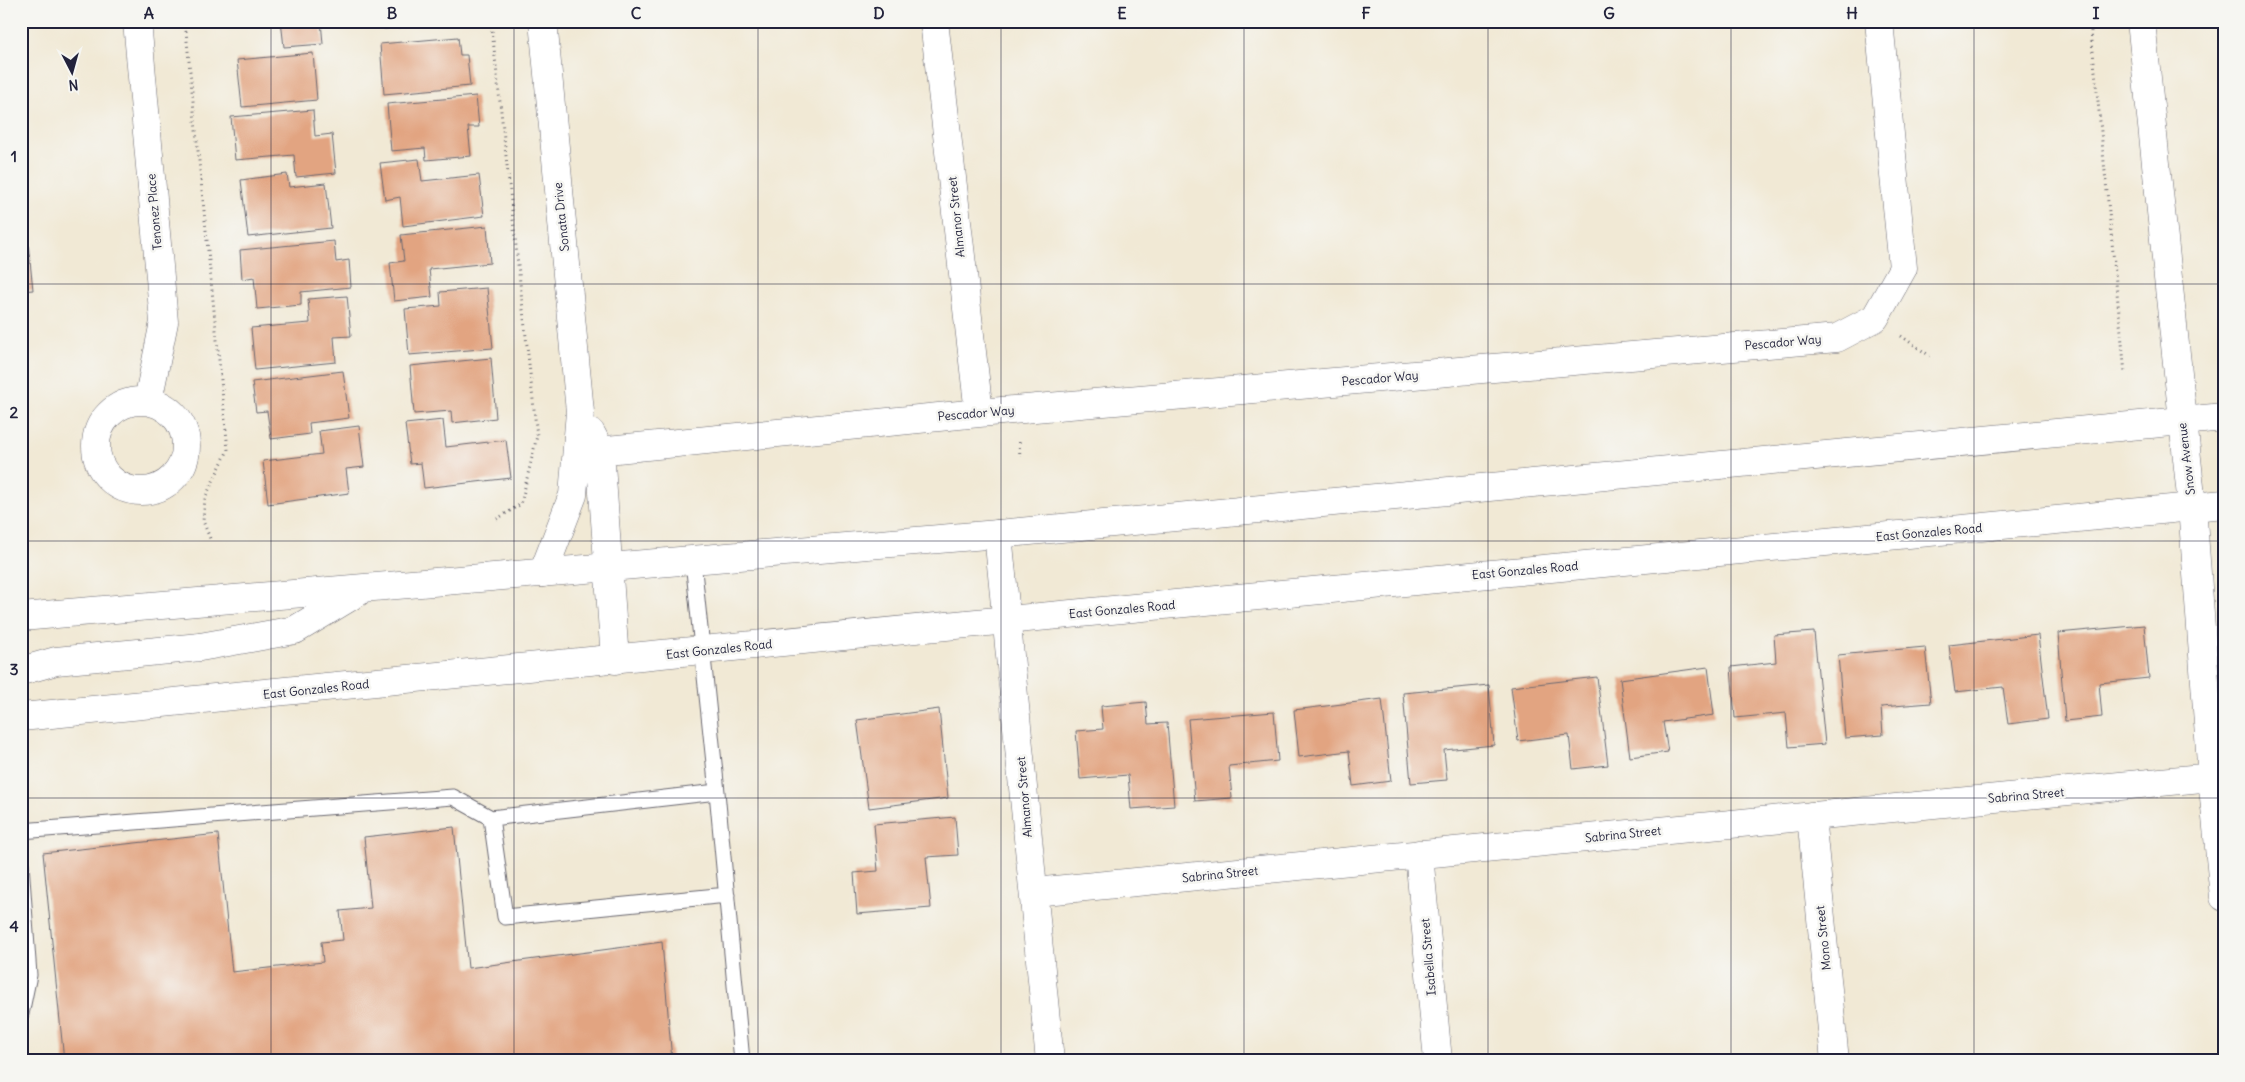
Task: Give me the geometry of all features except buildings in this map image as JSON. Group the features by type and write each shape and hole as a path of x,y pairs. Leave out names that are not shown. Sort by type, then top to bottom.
{"street":[{"name":"Tenonez Place","path":"137,21 164,322 148,402"},
{"name":"Sonata Drive","path":"543,21 580,412 610,568 615,660"},
{"name":"Almanor Street","path":"934,21 979,413"},
{"name":"Pescador Way","path":"588,452 979,413 1837,338 1875,318 1903,268 1879,21"},
{"name":"Snow Avenue","path":"2141,21 2192,506 2212,777 2224,897"},
{"path":"21,617 998,534 2224,417"},
{"name":"Sonata Drive","path":"544,573 588,452"},
{"name":"East Gonzales Road","path":"21,717 1008,620 2224,504"},
{"name":"Almanor Street","path":"998,534 1008,620 1050,1061"},
{"path":"21,671 56,661 200,647 295,630 364,589"},
{"name":"Sabrina Street","path":"1034,892 2212,777"},
{"name":"Mono Street","path":"1811,816 1835,1061"},
{"name":"Isabella Street","path":"1418,854 1438,1061"}],"lane":[{"path":"693,561 718,792 742,1061"},
{"path":"21,831 453,797 491,818 718,792"},
{"path":"491,818 506,917 727,894"},
{"path":"21,864 25,975 21,1014"}],"path":[{"path":"184,21 228,450 205,498 203,520 211,541"},
{"path":"491,21 537,436 521,504 497,519"},
{"path":"2090,21 2125,373"}]}
